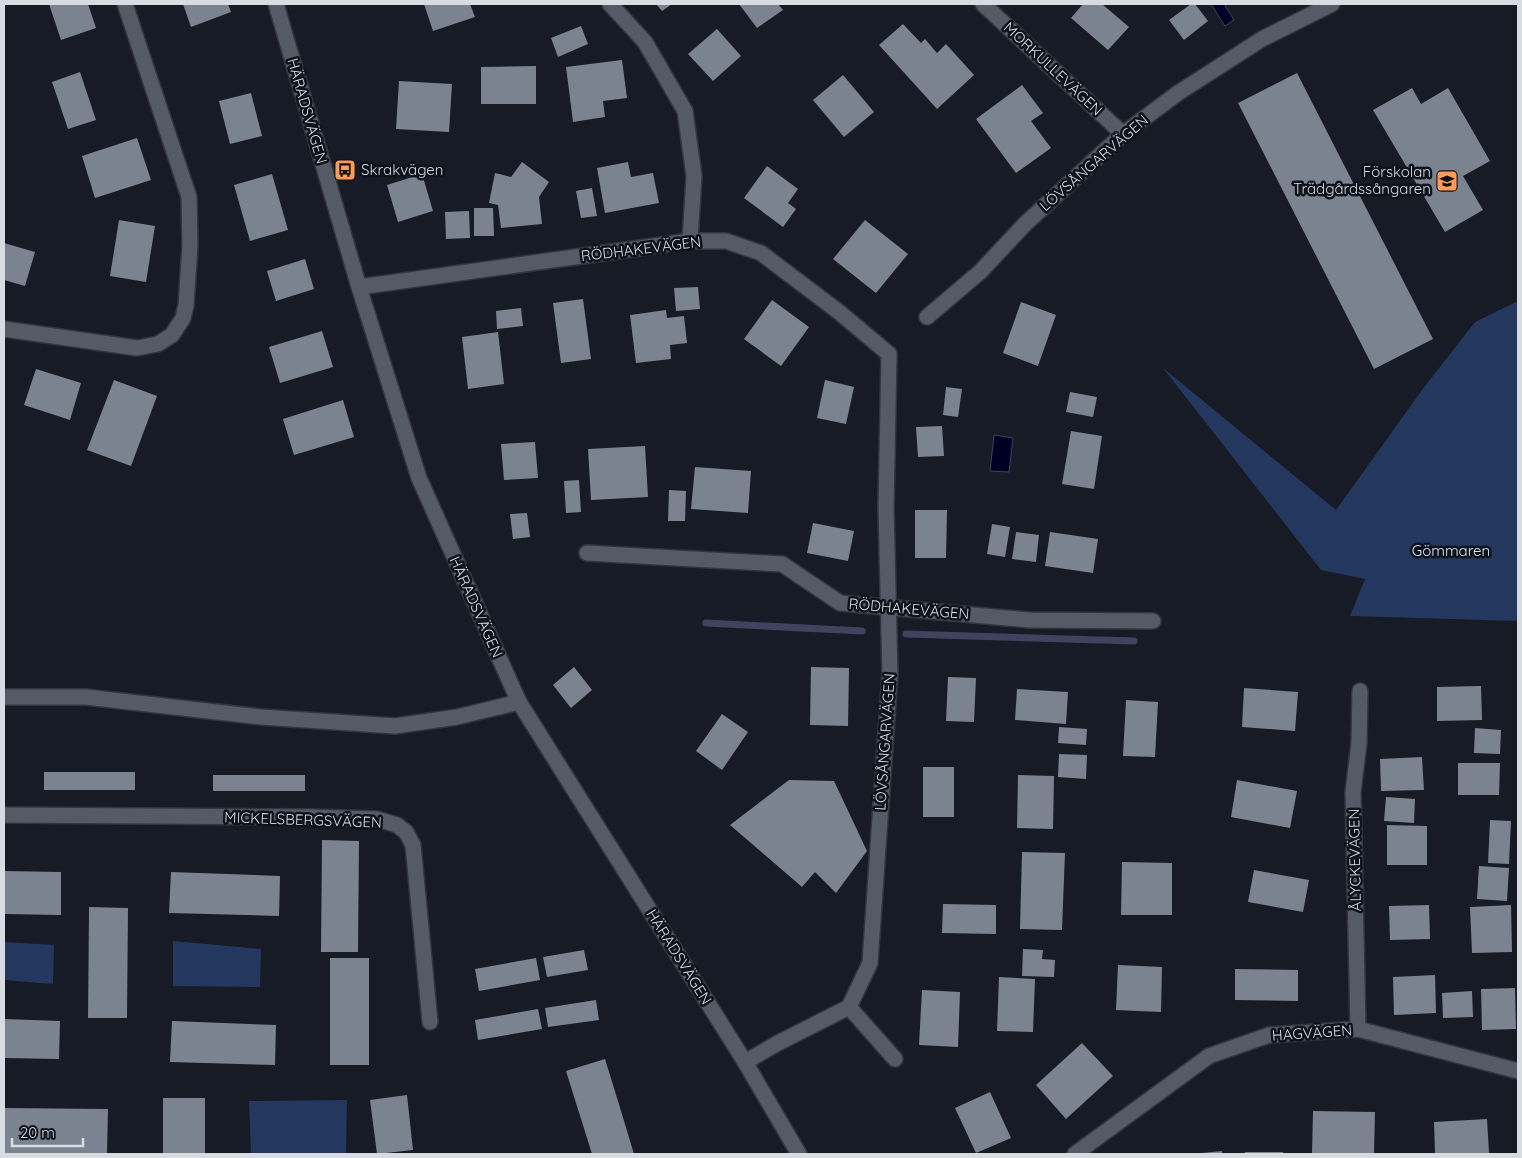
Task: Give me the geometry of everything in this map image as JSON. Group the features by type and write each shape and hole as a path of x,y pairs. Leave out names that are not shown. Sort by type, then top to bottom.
{"street":[{"path":"4,329 137,348 158,344 172,335 183,318 186,305 190,246 189,197 125,4"},
{"name":"HÄRADSVÄGEN","path":"276,4 359,287 419,478 519,702 745,1062 799,1154"},
{"path":"610,4 644,42 685,111 694,176 690,241"},
{"name":"MORKULLEVÄGEN","path":"983,4 1123,134"},
{"name":"LÖVSÅNGARVÄGEN","path":"926,317 980,272 1025,224 1123,134 1178,93 1262,39 1332,4"},
{"name":"RÖDHAKEVÄGEN","path":"359,287 690,241 726,241 762,253 839,312 889,354"},
{"name":"LÖVSÅNGARVÄGEN","path":"849,1007 870,963 890,674 886,508 889,354"},
{"name":"RÖDHAKEVÄGEN","path":"587,553 782,564 840,603 1029,620 1153,621"},
{"name":"ÅLYCKEVÄGEN","path":"1358,1030 1353,792 1359,743 1360,691"},
{"path":"4,697 86,697 261,717 395,726 457,718 519,702"},
{"name":"MICKELSBERGSVÄGEN","path":"4,814 308,817 377,820 397,826 406,832 414,845 430,1022"},
{"path":"745,1062 849,1007 895,1058"},
{"name":"HAGVÄGEN","path":"1075,1154 1210,1056 1269,1035 1358,1030 1518,1072"}],"green space":[{"name":"Gömmaren","path":"1518,301 1518,621 1350,616 1365,579 1321,570 1163,368 1336,510 1422,390 1475,322"},
{"path":"173,941 261,949 260,987 173,986"},
{"path":"4,942 54,945 53,984 4,980"},
{"path":"347,1100 346,1154 251,1154 249,1101"}],"shaded area":[{"path":"1211,4 1224,4 1234,20 1225,26"},
{"path":"994,435 1013,438 1009,472 990,471"}],"building":[{"path":"49,4 88,4 96,28 61,40"},
{"path":"183,4 228,4 231,12 191,27"},
{"path":"424,4 470,4 475,17 433,31"},
{"path":"656,4 672,4 662,11"},
{"path":"739,4 778,4 783,10 757,28"},
{"path":"1083,4 1102,4 1129,27 1108,50 1071,18"},
{"path":"1191,4 1195,4 1208,21 1184,40 1169,20"},
{"path":"903,24 921,43 925,39 937,53 946,44 974,75 937,109 879,45"},
{"path":"581,26 588,44 558,57 551,38"},
{"path":"717,29 741,56 713,81 688,54"},
{"path":"622,60 627,98 603,101 605,117 573,122 566,67"},
{"path":"536,66 536,104 481,104 481,67"},
{"path":"80,72 96,120 68,129 52,82"},
{"path":"1297,73 1433,339 1374,369 1238,103"},
{"path":"843,75 874,112 844,137 813,100"},
{"path":"399,81 452,84 449,132 396,129"},
{"path":"1022,85 1043,113 1031,121 1051,148 1016,173 976,119"},
{"path":"1412,88 1421,104 1448,88 1490,161 1463,176 1483,210 1445,232 1373,110"},
{"path":"251,93 262,136 230,144 219,101"},
{"path":"137,138 151,180 95,198 82,156"},
{"path":"522,162 549,182 539,197 542,224 501,228 498,205 489,203 495,173 511,177"},
{"path":"628,162 631,177 653,173 659,203 605,213 597,168"},
{"path":"767,166 798,189 788,203 796,209 783,227 744,198"},
{"path":"272,174 288,230 250,241 234,185"},
{"path":"422,174 433,211 398,222 387,185"},
{"path":"592,188 597,216 581,218 576,191"},
{"path":"474,208 493,208 494,236 474,236"},
{"path":"469,211 470,238 446,239 445,212"},
{"path":"119,220 155,226 146,282 110,276"},
{"path":"865,220 908,254 876,293 833,259"},
{"path":"4,243 35,252 25,286 4,280"},
{"path":"305,259 314,289 276,301 267,271"},
{"path":"698,287 700,309 676,311 674,288"},
{"path":"583,299 591,359 561,363 553,303"},
{"path":"772,300 809,327 781,366 744,339"},
{"path":"1021,302 1056,315 1038,366 1003,353"},
{"path":"521,308 523,326 497,329 496,311"},
{"path":"666,310 667,318 684,316 687,343 670,345 671,359 636,363 630,315"},
{"path":"322,331 333,367 280,383 269,347"},
{"path":"498,332 504,384 468,389 462,337"},
{"path":"36,369 81,383 70,420 24,405"},
{"path":"114,380 157,396 131,466 87,450"},
{"path":"825,380 854,387 846,424 817,418"},
{"path":"946,387 962,389 958,417 943,415"},
{"path":"1070,392 1097,397 1093,417 1066,412"},
{"path":"343,400 354,437 294,455 283,419"},
{"path":"942,426 944,456 918,457 916,427"},
{"path":"1071,431 1102,436 1094,489 1062,484"},
{"path":"535,442 538,478 504,480 501,444"},
{"path":"645,446 648,497 591,500 588,449"},
{"path":"695,467 751,471 748,513 691,509"},
{"path":"579,480 581,512 566,513 564,481"},
{"path":"669,490 686,491 685,521 668,521"},
{"path":"915,510 947,510 946,558 915,558"},
{"path":"527,513 530,537 513,539 510,514"},
{"path":"813,523 854,531 848,561 807,553"},
{"path":"992,524 1010,527 1005,557 987,554"},
{"path":"1016,532 1039,535 1036,562 1012,559"},
{"path":"1050,532 1098,539 1093,573 1045,566"},
{"path":"574,667 592,690 571,708 553,685"},
{"path":"811,667 849,668 848,726 810,725"},
{"path":"948,677 976,678 974,722 946,721"},
{"path":"1481,686 1482,720 1437,721 1437,687"},
{"path":"1244,688 1298,692 1295,731 1242,727"},
{"path":"1017,689 1068,692 1066,724 1015,720"},
{"path":"1126,700 1158,702 1155,757 1123,756"},
{"path":"722,714 748,732 722,770 696,751"},
{"path":"1059,727 1087,729 1086,745 1058,743"},
{"path":"1475,728 1501,730 1500,754 1474,753"},
{"path":"1059,754 1087,755 1086,779 1058,777"},
{"path":"1422,757 1424,790 1381,791 1380,759"},
{"path":"1458,763 1500,763 1499,795 1458,795"},
{"path":"923,767 954,767 954,817 923,817"},
{"path":"44,772 135,772 135,790 44,790"},
{"path":"213,775 305,775 305,791 213,791"},
{"path":"1018,775 1054,776 1053,829 1017,828"},
{"path":"789,780 834,781 867,851 836,893 815,872 802,887 730,825"},
{"path":"1237,780 1297,791 1290,828 1231,817"},
{"path":"1386,797 1415,799 1414,823 1384,821"},
{"path":"1490,820 1511,821 1509,864 1488,863"},
{"path":"1387,825 1427,826 1427,865 1387,865"},
{"path":"322,840 359,841 358,952 321,952"},
{"path":"1022,852 1065,853 1062,930 1020,929"},
{"path":"1122,862 1172,863 1172,915 1121,915"},
{"path":"1479,866 1509,868 1507,901 1477,899"},
{"path":"1254,870 1309,880 1303,912 1248,902"},
{"path":"4,871 61,872 61,915 4,914"},
{"path":"171,872 280,876 279,916 169,913"},
{"path":"943,904 996,905 996,934 942,933"},
{"path":"1429,905 1430,939 1390,940 1389,906"},
{"path":"1511,905 1512,952 1472,953 1470,907"},
{"path":"89,907 128,908 127,1018 88,1018"},
{"path":"1023,949 1043,950 1042,959 1055,960 1054,977 1022,976"},
{"path":"584,950 588,970 547,977 543,957"},
{"path":"330,958 369,958 369,1065 330,1065"},
{"path":"536,958 540,980 479,991 475,969"},
{"path":"1118,965 1162,967 1161,1012 1116,1010"},
{"path":"1235,969 1298,970 1298,1001 1235,1000"},
{"path":"1435,975 1436,1013 1394,1015 1393,977"},
{"path":"999,977 1035,979 1033,1032 997,1031"},
{"path":"1515,988 1516,1029 1482,1030 1481,989"},
{"path":"922,990 960,992 958,1047 919,1045"},
{"path":"1472,991 1473,1017 1443,1018 1442,993"},
{"path":"596,1000 599,1020 548,1027 545,1008"},
{"path":"538,1009 542,1029 478,1040 475,1020"},
{"path":"4,1019 60,1021 59,1059 4,1058"},
{"path":"172,1021 276,1025 275,1065 170,1062"},
{"path":"1082,1043 1113,1076 1066,1119 1036,1085"},
{"path":"605,1059 634,1154 592,1154 566,1071"},
{"path":"990,1092 1011,1138 976,1153 955,1108"},
{"path":"407,1095 413,1150 377,1154 370,1100"},
{"path":"163,1098 205,1098 205,1153 163,1153"},
{"path":"4,1108 108,1109 107,1154 4,1153"},
{"path":"1313,1111 1375,1112 1374,1154 1312,1154"},
{"path":"1487,1119 1489,1153 1435,1154 1434,1122"},
{"path":"1222,1151 1222,1154 1202,1154 1202,1153"},
{"path":"1245,1152 1283,1152 1283,1154 1245,1154"}],"waterway":[{"path":"706,623 862,631"},
{"path":"906,634 1134,641"}],"place":[{"name":"Skrakvägen","path":"345,170"},
{"name":"Förskolan Trädgårdssångaren","path":"1447,181"}]}
